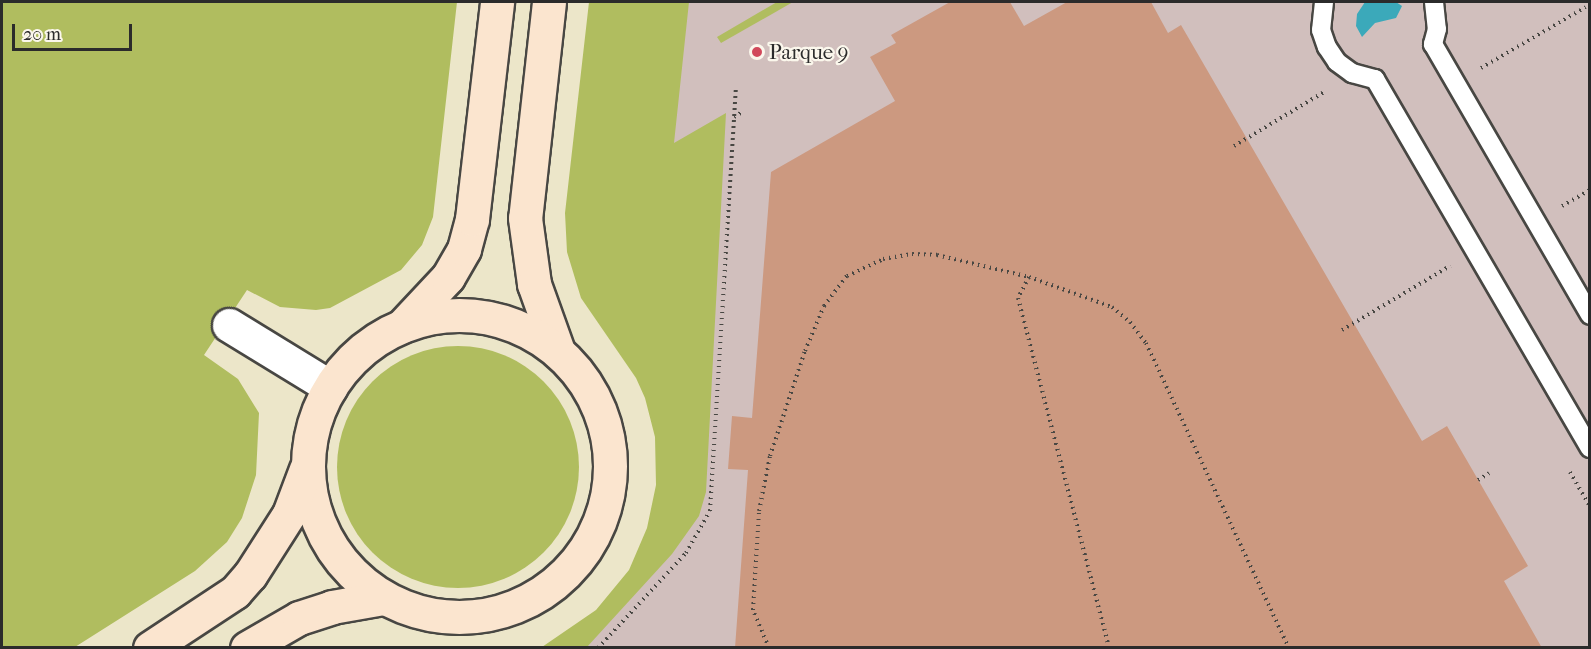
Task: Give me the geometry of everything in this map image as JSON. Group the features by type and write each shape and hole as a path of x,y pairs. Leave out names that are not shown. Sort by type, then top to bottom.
{"main road":[{"path":"150,648 235,591 250,575 289,514 309,461 315,423 330,387 361,351 402,326 448,277 464,249 472,219 497,2"},
{"path":"549,2 525,218 534,284 558,351"},
{"path":"309,461 314,506 327,540 349,569 383,598 424,614 469,618 491,614 533,599 568,571 582,554 603,514 608,493 609,448 601,415 587,386 558,351 523,329 483,316 442,315 402,326"},
{"path":"247,648 299,618 332,607 383,598"}],"street":[{"path":"230,325 330,387"}],"lane":[{"path":"1324,2 1321,30 1327,47 1352,73 1375,79 1590,448"},
{"path":"1434,2 1437,29 1433,44 1590,315"}],"path":[{"path":"1486,78 1480,68 1586,7"},
{"path":"598,648 686,553 710,510 736,87"},
{"path":"1234,146 1327,90"},
{"path":"734,117 742,112"},
{"path":"1560,207 1590,190"},
{"path":"1555,197 1566,217"},
{"path":"769,648 753,610 759,512 770,456 824,306 847,276 883,259 912,254 937,255 1029,277 1112,307 1130,322 1146,343 1290,648"},
{"path":"1342,330 1450,266"},
{"path":"1029,277 1018,298 1109,648"},
{"path":"1478,480 1489,473"},
{"path":"705,647 713,648"}],"shaded area":[{"path":"618,2 1589,2 1589,647 563,648 615,594 685,489"}],"green space":[{"path":"2,2 457,2 433,217 422,245 401,270 330,308 316,310 280,307 247,290 204,355 238,379 259,413 256,475 242,518 227,542 195,571 75,647 2,647"},
{"path":"589,2 689,2 674,143 726,113 706,492 699,516 672,554 587,647 542,647 596,610 629,570 647,528 656,485 655,437 645,398 636,378 581,298 567,252 565,213"},
{"path":"777,2 793,2 721,43 717,37"},
{"path":"458,346 504,355 535,374 551,390 570,421 579,467 570,513 551,544 535,560 504,579 458,588 412,579 381,560 365,544 346,513 337,467 346,421 365,390 381,374 412,355"}],"water":[{"path":"1365,2 1396,2 1402,6 1396,18 1375,23 1362,37 1356,26 1357,14"}],"building":[{"path":"950,2 1010,2 1024,26 1067,2 1151,2 1168,33 1181,25 1422,441 1447,426 1528,566 1504,581 1542,648 735,648 748,470 728,469 732,416 752,418 771,172 895,101 870,57 896,43 891,35"}],"place":[{"name":"Parque 9","path":"757,52"}]}
